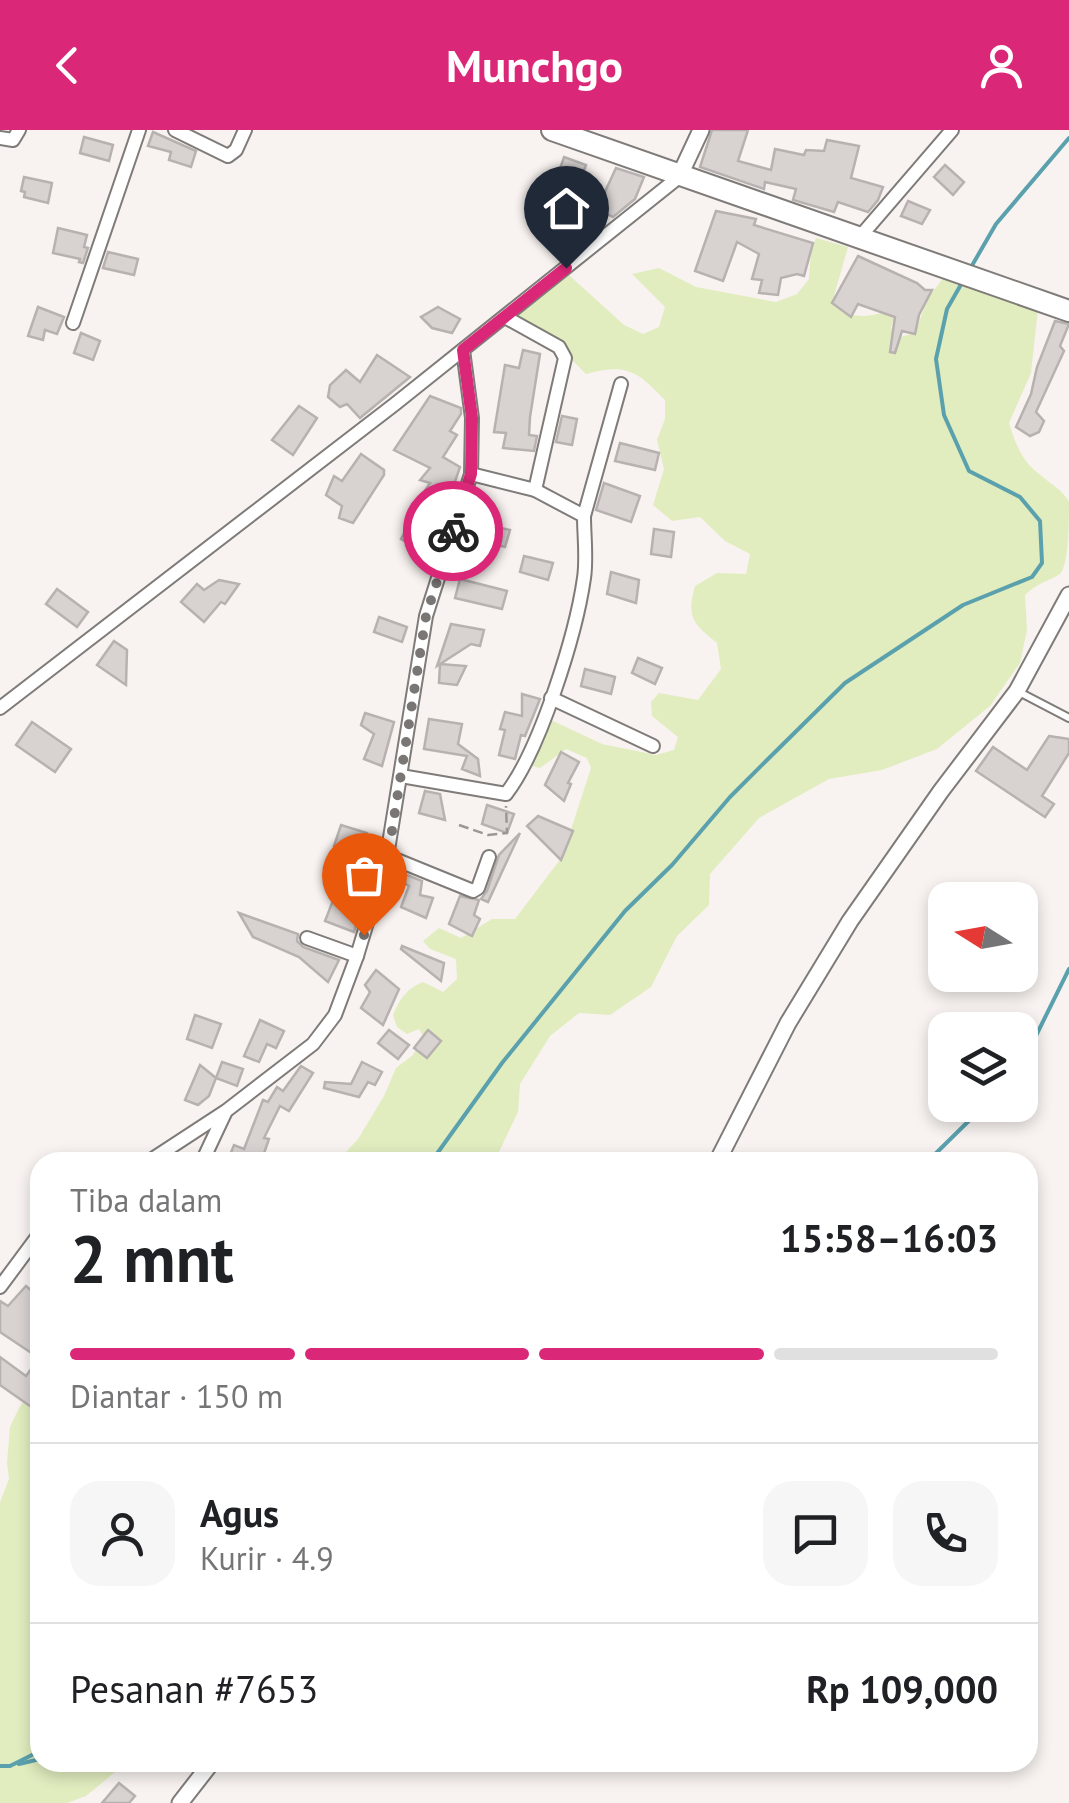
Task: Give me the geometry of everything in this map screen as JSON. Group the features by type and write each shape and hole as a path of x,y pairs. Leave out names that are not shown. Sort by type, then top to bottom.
{"main road":[{"path":"552,130 1069,311"}],"street":[{"path":"0,138 13,140 19,130"},
{"path":"74,323 139,130"},
{"path":"175,130 228,156 236,150 245,130"},
{"path":"0,708 463,350 679,177 701,130"},
{"path":"859,238 952,130"},
{"path":"505,317 559,346 565,358 536,490"},
{"path":"163,1152 313,1044 335,1015 388,856 426,616 471,474 472,418 463,350"},
{"path":"400,776 506,794 531,751 552,698 584,576 584,516 621,384"},
{"path":"471,474 536,490 584,516"},
{"path":"722,1152 788,1024 850,921 1017,691 1069,595"},
{"path":"552,698 653,746"},
{"path":"388,856 473,891 478,888 489,857"},
{"path":"306,938 357,956"},
{"path":"207,1152 226,1110"},
{"path":"0,1287 30,1246"},
{"path":"180,1803 204,1772"}],"lane":[{"path":"1017,691 1069,718"}],"path":[{"path":"459,825 488,834 507,833 506,794"}],"green space":[{"path":"816,238 848,247 832,303 856,315 884,312 894,318 891,328 900,337 915,333 928,298 950,269 1039,300 1031,373 1009,423 1027,462 1069,502 1069,529 1060,574 1025,595 1027,630 1020,663 990,706 937,749 882,770 829,779 759,818 710,874 709,905 677,936 651,987 610,1015 579,1013 550,1036 520,1084 518,1112 499,1152 346,1152 384,1096 396,1068 413,1055 423,1036 419,1029 407,1034 397,1027 393,1015 401,999 423,982 443,992 457,979 456,959 430,949 423,941 439,928 461,938 492,919 515,919 562,857 591,768 587,758 566,749 540,768 532,766 539,730 551,720 602,744 656,755 674,750 678,737 652,716 651,702 659,693 698,700 721,669 717,643 702,630 692,613 695,586 717,573 746,574 750,554 725,541 700,517 672,521 653,505 664,469 657,440 665,419 665,400 630,372 612,369 586,374 563,351 510,313 569,275 624,325 643,334 659,327 665,307 632,274 659,268 696,287 776,302 797,294 809,279"},
{"path":"30,1392 30,1772 115,1772 86,1796 67,1803 0,1803 0,1502 9,1479 10,1427"}],"building":[{"path":"712,130 748,130 738,161 771,170 775,149 804,155 806,150 824,151 827,140 859,146 851,178 883,187 868,212 838,202 834,212 793,200 796,189 765,182 764,189 700,167"},
{"path":"153,132 196,151 191,167 169,160 171,152 148,146"},
{"path":"84,137 113,145 109,161 80,153"},
{"path":"564,157 586,165 572,203 596,211 616,168 644,177 635,199 613,217 607,214 604,224 592,234 549,219 544,215"},
{"path":"945,165 964,182 953,195 934,177"},
{"path":"24,177 52,183 48,203 24,197"},
{"path":"908,201 930,210 922,224 901,216"},
{"path":"716,211 756,219 754,225 813,243 804,276 781,278 778,295 759,293 762,280 752,279 759,254 737,242 723,281 695,271"},
{"path":"58,228 87,235 83,263 53,253"},
{"path":"108,252 138,259 134,275 103,268"},
{"path":"858,256 932,290 919,315 915,334 902,331 895,353 890,352 895,317 858,304 851,317 832,303"},
{"path":"38,307 64,317 57,334 45,330 43,340 28,336"},
{"path":"438,307 460,319 452,333 432,328 421,317"},
{"path":"1055,321 1069,324 1060,346 1064,351 1036,412 1044,421 1039,432 1030,436 1016,427"},
{"path":"81,333 100,341 93,360 74,353"},
{"path":"523,350 540,354 530,417 529,435 537,436 534,451 503,448 506,433 494,432 505,365 519,368"},
{"path":"377,355 410,377 360,418 347,404 340,407 328,397 330,385 346,370 360,382"},
{"path":"430,396 461,408 450,431 457,435 443,457 460,467 447,505 424,492 430,483 420,480 430,468 394,450"},
{"path":"299,406 317,418 293,455 272,440"},
{"path":"562,416 577,419 572,445 556,442"},
{"path":"620,443 659,453 655,470 615,461"},
{"path":"361,454 384,470 384,475 353,523 339,518 342,506 326,495 334,476 342,481"},
{"path":"604,483 640,496 631,522 596,510"},
{"path":"413,517 435,529 441,537 431,555 401,539"},
{"path":"478,523 510,530 505,547 475,539"},
{"path":"654,529 674,532 671,557 651,554"},
{"path":"524,556 553,563 548,580 520,572"},
{"path":"611,572 639,580 636,603 607,594"},
{"path":"460,579 507,591 502,609 455,598"},
{"path":"219,580 239,584 225,604 221,602 204,622 181,602 197,584 204,590"},
{"path":"57,589 88,612 77,627 46,604"},
{"path":"379,617 407,627 402,642 374,632"},
{"path":"451,624 484,630 480,646 471,644 437,666"},
{"path":"114,641 127,650 126,685 97,665"},
{"path":"638,658 662,668 655,684 632,673"},
{"path":"440,664 466,666 457,685 439,683"},
{"path":"585,669 615,677 611,694 581,686"},
{"path":"522,694 540,699 525,736 521,735 515,759 499,755 505,730 500,729 505,712 522,716"},
{"path":"365,713 394,722 382,766 364,759 374,734 361,725"},
{"path":"429,719 462,724 458,744 478,759 480,776 462,769 467,756 424,749"},
{"path":"32,722 71,749 55,772 16,745"},
{"path":"1049,736 1069,739 1069,753 1042,796 1054,804 1045,817 976,771 993,747 1027,770"},
{"path":"561,752 579,762 564,801 545,785"},
{"path":"425,791 440,794 445,820 419,813"},
{"path":"487,805 514,814 507,833 482,824"},
{"path":"538,816 573,831 561,860 527,826"},
{"path":"341,825 367,833 359,855 334,846"},
{"path":"520,833 488,902 481,899 499,855"},
{"path":"402,873 422,881 420,895 433,898 426,918 401,907 409,886 401,881"},
{"path":"339,885 360,892 354,911 360,913 354,932 325,921"},
{"path":"460,896 479,900 474,915 480,919 472,936 449,924"},
{"path":"239,913 298,934 297,941 303,947 339,960 328,982 299,957 253,937"},
{"path":"402,946 444,963 441,981 401,949"},
{"path":"376,970 399,989 383,1025 361,1008 370,992 365,985"},
{"path":"195,1015 221,1024 212,1048 187,1039"},
{"path":"260,1020 284,1031 276,1048 267,1044 259,1062 244,1056"},
{"path":"389,1030 409,1045 398,1059 378,1043"},
{"path":"428,1030 441,1041 427,1058 414,1048"},
{"path":"222,1062 243,1069 237,1086 216,1078"},
{"path":"362,1062 382,1072 375,1085 368,1082 359,1097 324,1088 325,1082 351,1084"},
{"path":"200,1065 216,1078 209,1096 198,1105 185,1100"},
{"path":"301,1066 313,1073 289,1111 280,1106 264,1138 269,1139 264,1152 231,1152 234,1145 244,1149 263,1100 268,1102 277,1087 283,1091"},
{"path":"26,1286 30,1289 30,1352 0,1332 0,1301 8,1306"},
{"path":"0,1357 26,1376 30,1370 30,1406 0,1385"},
{"path":"119,1783 135,1796 129,1803 102,1803"}],"waterway":[{"path":"970,269 996,224 1069,138"},
{"path":"438,1152 502,1063 625,911 672,865 730,797 845,683 963,605 1032,577 1042,563 1040,521 1020,497 969,471 944,415 936,359 947,309 963,281"},
{"path":"1038,1032 1069,969"},
{"path":"937,1152 968,1122"},
{"path":"0,1766 10,1766 30,1756"},
{"path":"19,1764 30,1761"}],"way so far":[{"path":"364,935 388,856 406,722 426,616 453,531"}],"route":[{"path":"453,531 471,474 472,418 463,350 566,268"}]}
